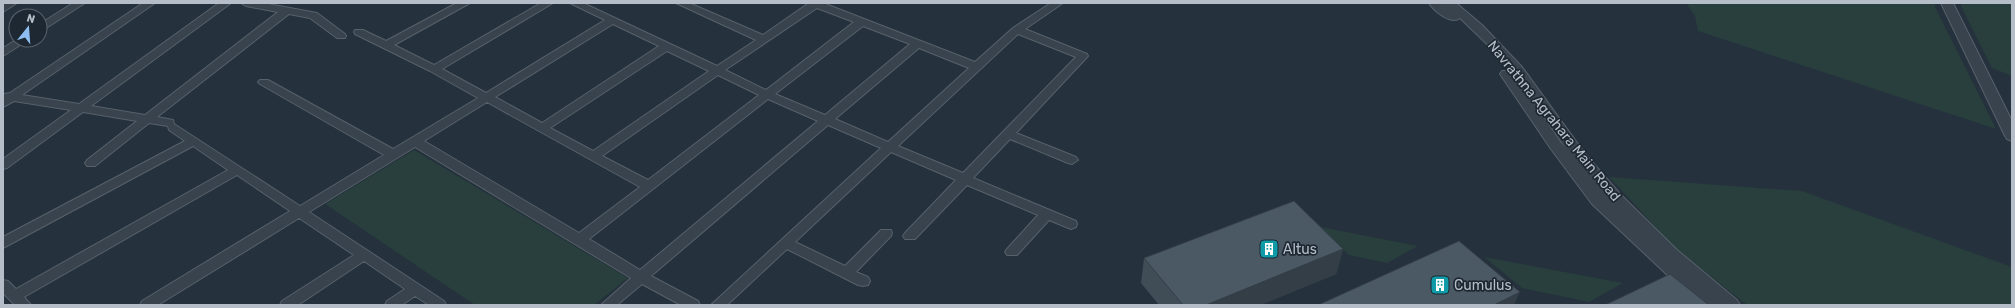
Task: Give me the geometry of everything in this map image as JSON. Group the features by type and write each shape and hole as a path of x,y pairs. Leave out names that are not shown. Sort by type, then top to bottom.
{"street":[{"path":"3,9 12,3"},
{"path":"48,24 80,3"},
{"path":"6,98 150,3"},
{"path":"3,165 226,3"},
{"path":"246,3 313,15 341,36"},
{"path":"385,46 465,3"},
{"path":"434,69 548,3"},
{"path":"575,3 765,94 1071,224"},
{"path":"681,3 763,38"},
{"path":"593,156 814,3 977,67"},
{"path":"718,305 1016,30 1058,3"},
{"name":"Navrathna Agrahara Main Road","path":"1435,3 1455,17 1483,44 1514,84 1556,146 1598,200 1683,280 1713,305"},
{"name":"Navrathna Agrahara Main Road","path":"1448,3 1476,25 1500,50 1552,116 1581,158 1636,222 1731,305"},
{"path":"1946,3 2012,136"},
{"path":"91,163 287,10"},
{"path":"147,305 416,142 613,20"},
{"path":"578,240 765,94 861,22"},
{"path":"910,236 1083,56 1016,30"},
{"path":"359,32 434,69 648,186"},
{"path":"608,305 825,120 917,44"},
{"path":"542,128 667,46"},
{"path":"264,82 394,155"},
{"path":"6,98 171,125 439,305"},
{"path":"1007,134 1072,160"},
{"path":"3,243 194,141"},
{"path":"416,142 640,277 692,305"},
{"path":"3,285 19,301 237,170"},
{"path":"1012,252 1046,214"},
{"path":"846,273 886,233"},
{"path":"785,243 863,281"},
{"path":"287,305 364,254"},
{"path":"392,305 415,289"}],"green space":[{"path":"1686,3 1935,3 1935,7 1996,129 1698,31 1695,16"},
{"path":"1962,3 2012,3 2012,76 1992,68 1961,6"},
{"path":"414,150 628,278 594,305 475,305 325,204"},
{"path":"1609,177 1802,191 2012,267 2012,305 1747,305 1677,250"},
{"path":"1321,227 1418,246 1387,263 1349,255"},
{"path":"1484,257 1623,283 1589,302 1522,288"}],"building":[{"path":"1294,201 1343,249 1206,305 1183,305 1144,258"},
{"path":"1459,241 1520,292 1494,305 1318,305"},
{"path":"1670,274 1709,305 1605,305"}],"place":[{"name":"Altus","path":"1269,249"},
{"name":"Cumulus","path":"1440,285"}]}
